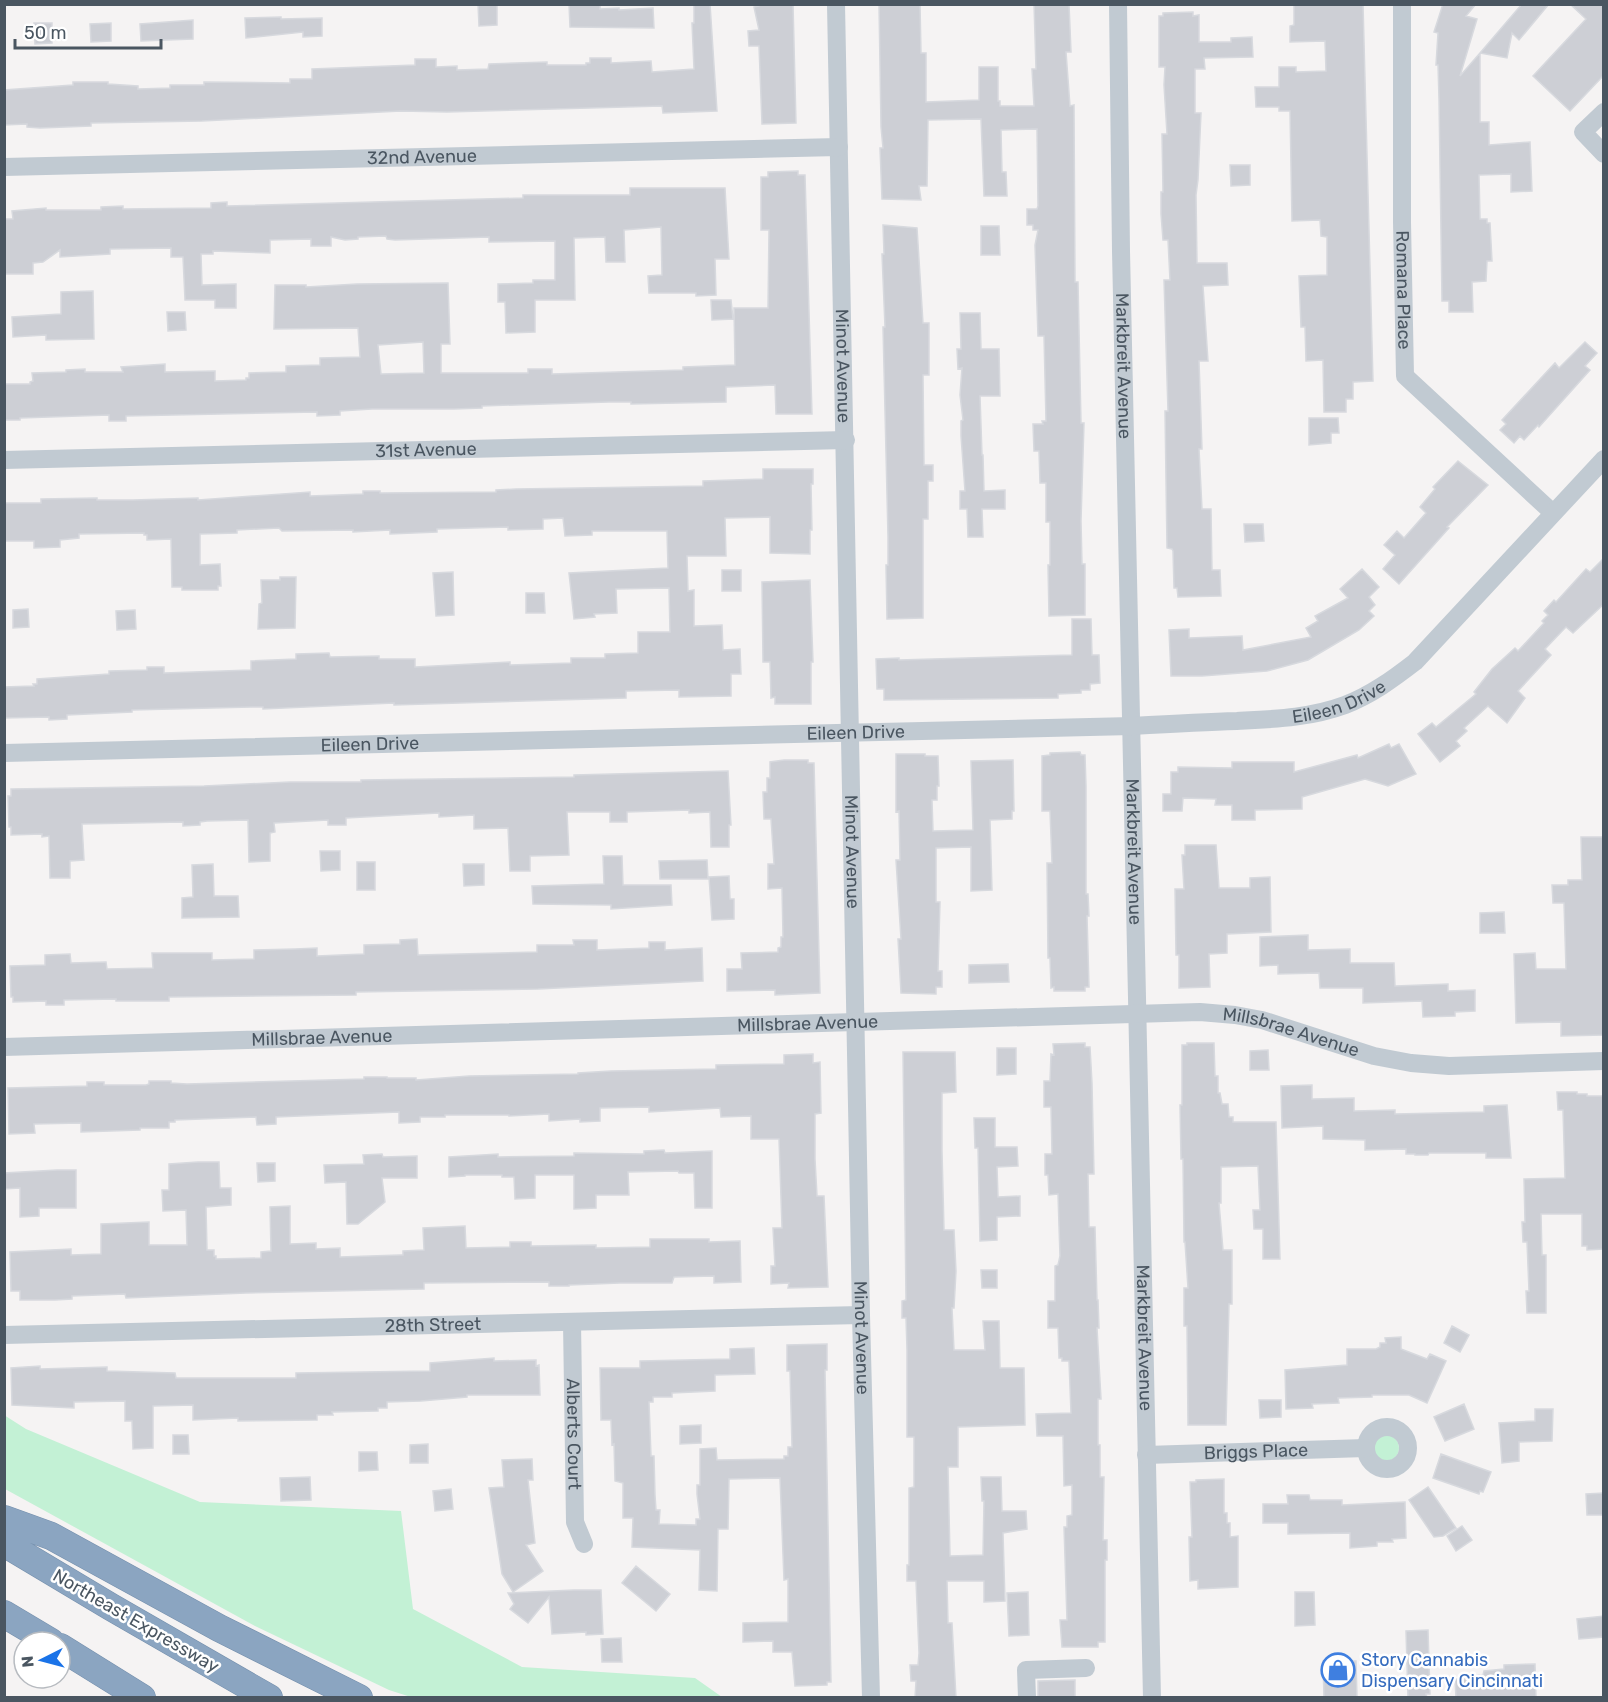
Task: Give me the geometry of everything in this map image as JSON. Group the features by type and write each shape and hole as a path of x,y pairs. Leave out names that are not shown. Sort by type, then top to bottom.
{"highway":[{"path":"4,1519 51,1536 219,1628 359,1698"},
{"name":"Northeast Expressway","path":"4,1543 269,1698"},
{"path":"4,1614 31,1630"},
{"path":"72,1654 142,1698"}],"street":[{"name":"Minot Avenue","path":"836,4 861,1316 871,1698"},
{"name":"Markbreit Avenue","path":"1118,4 1121,251 1152,1698"},
{"name":"Romana Place","path":"1402,4 1405,376 1553,513"},
{"path":"1604,112 1583,132 1604,154"},
{"name":"32nd Avenue","path":"4,166 839,147"},
{"name":"31st Avenue","path":"4,460 846,440"},
{"name":"Eileen Drive","path":"4,753 1132,726 1293,718 1346,705 1393,679 1414,662 1604,459"},
{"name":"Millsbrae Avenue","path":"4,1047 1200,1012 1262,1020 1374,1056 1411,1063 1449,1066 1604,1061"},
{"name":"28th Street","path":"4,1335 861,1316"},
{"name":"Alberts Court","path":"572,1322 575,1522 584,1544"},
{"name":"Briggs Place","path":"1146,1455 1366,1448"},
{"path":"1027,1698 1026,1670 1086,1668"}],"green space":[{"path":"4,1415 26,1429 200,1502 401,1511 413,1609 522,1667 695,1678 722,1697 414,1698 389,1690 255,1626 5,1489"},
{"path":"1386,1435 1395,1439 1399,1448 1395,1457 1386,1461 1377,1457 1373,1448 1377,1439"}],"building":[{"path":"478,4 497,4 497,25 479,26"},
{"path":"569,4 600,4 600,9 619,8 619,10 653,8 654,28 570,27"},
{"path":"694,4 710,4 717,111 663,113 662,106 447,112 401,111 202,121 91,123 91,126 40,128 27,127 27,124 4,125 4,90 73,85 73,82 108,82 108,84 138,86 138,89 170,88 170,85 204,85 204,82 290,83 290,79 312,79 312,69 415,65 415,59 436,59 436,67 457,66 457,70 488,69 489,64 547,62 547,65 586,65 590,63 590,58 611,58 611,63 651,61 652,72 694,69 692,23 694,23"},
{"path":"759,4 793,4 796,123 762,124 759,46 749,46 748,31 759,30 754,7"},
{"path":"879,4 920,4 921,53 926,53 926,102 979,100 979,67 998,67 1000,106 1034,106 1032,69 1036,69 1034,4 1069,4 1071,52 1066,52 1070,106 1074,105 1075,282 1078,282 1081,423 1084,423 1081,521 1082,564 1085,564 1085,615 1049,616 1050,522 1046,522 1046,483 1040,483 1039,451 1034,451 1033,424 1043,424 1042,421 1046,421 1044,336 1038,336 1035,245 1038,230 1033,230 1033,225 1027,225 1027,209 1037,209 1038,206 1037,129 1001,130 1002,172 1006,172 1007,196 984,196 981,119 928,120 927,186 919,186 921,200 882,199"},
{"path":"1294,4 1363,4 1373,381 1353,382 1353,399 1346,399 1346,412 1324,412 1323,360 1306,361 1305,327 1301,327 1299,276 1327,275 1327,237 1321,236 1320,220 1292,221 1290,111 1279,111 1279,107 1256,107 1255,87 1279,87 1279,67 1296,67 1296,72 1326,71 1325,41 1290,42 1290,26 1294,25"},
{"path":"1443,4 1476,4 1466,16 1477,19 1460,76 1480,53 1480,122 1489,122 1489,145 1530,142 1532,191 1511,192 1511,174 1479,175 1480,219 1487,219 1487,223 1490,223 1492,261 1487,261 1486,281 1472,282 1473,312 1449,312 1449,301 1442,301 1439,99 1438,65 1436,65 1438,33 1434,32"},
{"path":"1522,4 1549,4 1519,40 1512,33 1507,58 1480,53"},
{"path":"1570,4 1604,4 1604,75 1570,111 1533,76 1586,19"},
{"path":"1193,12 1193,16 1199,15 1199,42 1231,42 1231,38 1252,37 1253,57 1204,58 1205,69 1195,69 1195,113 1201,113 1196,195 1197,263 1227,263 1228,285 1203,286 1208,361 1199,361 1202,509 1211,509 1212,570 1220,570 1221,596 1178,597 1177,588 1174,588 1173,551 1167,548 1165,411 1168,411 1164,280 1170,280 1168,240 1163,240 1161,214 1162,134 1167,134 1165,67 1159,67 1159,16 1163,16 1163,13"},
{"path":"281,17 281,19 322,18 322,36 303,37 303,32 246,38 245,18"},
{"path":"193,20 193,39 141,41 140,24"},
{"path":"34,23 52,23 52,43 35,44"},
{"path":"111,23 111,41 91,42 90,24"},
{"path":"1230,165 1250,165 1250,185 1231,186"},
{"path":"798,171 798,175 805,175 812,414 776,414 775,385 726,387 726,402 631,404 631,402 609,402 454,409 372,409 340,411 340,415 317,416 317,412 126,416 126,421 109,421 109,415 4,420 4,384 30,384 33,381 32,373 85,369 85,372 123,372 121,367 165,364 165,372 215,371 215,381 246,380 249,378 249,373 286,372 286,366 320,365 320,358 360,357 358,328 274,329 275,285 306,285 306,287 448,283 450,344 441,344 441,373 528,373 528,369 552,369 552,374 683,370 683,367 735,365 734,308 768,308 769,230 761,230 761,177 768,177 768,172","holes":["423,342 424,373 381,374 378,345"]},
{"path":"630,188 725,188 729,259 715,259 716,295 649,293 648,276 662,275 661,227 624,230 625,262 606,262 605,237 574,238 575,300 535,300 535,332 506,333 505,302 498,302 498,284 555,280 555,241 489,242 489,237 395,240 387,239 386,236 345,240 331,237 331,246 311,246 311,239 270,240 270,253 213,251 213,254 201,254 202,285 236,284 236,308 215,308 215,300 185,300 183,257 171,257 171,248 110,249 110,254 60,257 60,250 43,262 33,263 33,274 4,274 4,219 13,219 12,211 46,208 46,210 101,210 101,207 123,206 123,209 211,208 211,203 227,202 227,206 523,198 523,195 630,195"},
{"path":"883,225 917,228 923,323 929,323 929,375 923,375 924,465 933,465 933,481 928,481 928,519 923,519 923,618 887,619 888,537"},
{"path":"981,226 999,226 1000,255 981,255"},
{"path":"93,291 94,339 46,340 46,335 13,337 12,317 61,314 61,292"},
{"path":"711,300 731,300 733,319 712,320"},
{"path":"167,312 185,312 186,330 168,331"},
{"path":"960,313 980,313 981,349 999,349 1000,396 980,396 982,455 984,491 1005,490 1005,509 982,509 983,537 968,537 967,509 960,509 960,491 965,491 960,395 962,368 958,369 957,349 961,349"},
{"path":"1585,342 1597,353 1585,366 1590,370 1539,427 1538,425 1524,440 1520,436 1514,443 1500,430 1506,424 1502,420 1555,363 1559,368"},
{"path":"1309,418 1338,418 1339,433 1331,433 1331,443 1309,445"},
{"path":"1458,461 1488,485 1447,527 1449,528 1399,584 1383,569 1395,555 1384,545 1397,531 1404,538 1426,513 1420,507 1435,489 1433,487"},
{"path":"763,469 813,469 810,554 770,553 770,517 725,518 726,556 687,556 688,591 694,590 694,626 722,625 723,650 740,649 741,674 731,674 731,696 679,697 679,690 626,691 626,698 394,705 394,703 263,709 263,707 252,707 132,710 132,712 67,715 67,719 4,718 4,687 34,686 33,684 37,684 37,679 109,674 109,671 147,670 147,667 164,667 164,673 251,670 251,661 296,659 296,654 329,653 330,657 379,656 379,659 415,659 415,667 510,662 510,665 571,663 571,658 605,658 605,654 638,653 638,632 670,632 669,588 616,589 617,613 594,614 595,617 574,619 569,573 668,568 667,531 592,531 592,535 565,536 563,518 543,519 543,529 508,530 508,527 437,529 437,532 390,534 390,530 282,531 279,528 237,530 237,533 200,534 200,565 220,564 221,586 218,586 218,590 182,590 182,587 172,587 171,539 147,540 147,535 144,533 79,534 79,538 60,540 60,547 34,548 34,541 4,541 4,503 41,503 41,499 97,498 97,500 133,500 198,498 198,500 310,492 310,496 363,494 363,491 380,491 380,493 496,492 496,490 516,489 703,486 703,481 763,479"},
{"path":"1244,524 1263,524 1264,541 1245,542"},
{"path":"1604,558 1604,604 1573,633 1566,627 1545,649 1551,655 1518,691 1525,698 1507,723 1488,706 1464,728 1467,731 1456,741 1460,746 1440,762 1418,734 1432,723 1436,727 1476,694 1474,692 1492,669 1515,648 1518,651 1544,623 1542,621 1548,615 1544,611 1554,600 1556,602 1586,569 1590,572"},
{"path":"1362,569 1379,587 1369,597 1375,605 1369,611 1374,616 1359,630 1308,660 1267,671 1171,676 1169,630 1189,629 1189,638 1242,636 1243,650 1311,637 1306,628 1318,621 1315,616 1348,598 1340,589"},
{"path":"722,570 741,570 741,591 722,591"},
{"path":"453,572 454,615 436,616 433,573"},
{"path":"280,577 296,577 295,628 258,629 259,604 262,603 261,580 280,580"},
{"path":"810,580 813,662 811,662 811,704 775,704 775,697 771,698 770,662 763,662 762,582"},
{"path":"526,593 544,593 545,613 526,613"},
{"path":"28,609 29,627 13,628 13,610"},
{"path":"135,610 136,629 117,630 116,611"},
{"path":"1072,619 1091,619 1092,655 1099,655 1100,683 1090,684 1090,690 1081,690 1081,693 1058,694 1058,698 884,700 884,689 877,689 876,659 1072,655"},
{"path":"1389,744 1391,748 1399,744 1416,774 1388,786 1365,779 1302,797 1302,809 1255,810 1255,820 1232,820 1232,805 1215,805 1216,799 1183,798 1182,811 1163,811 1163,794 1171,794 1171,772 1178,772 1178,767 1232,768 1232,762 1294,762 1294,772 1357,755 1358,758"},
{"path":"1080,752 1081,755 1085,755 1089,987 1085,987 1085,991 1054,991 1054,987 1051,988 1050,958 1048,958 1047,863 1052,863 1050,811 1042,811 1042,756 1050,755 1050,753"},
{"path":"896,754 938,756 939,786 937,786 937,800 932,800 933,831 973,830 971,761 1013,760 1014,811 1012,811 1012,819 990,820 992,890 971,891 971,847 936,848 936,902 940,902 938,971 942,971 942,987 936,987 936,994 901,993 898,939 901,939 896,860 900,860 899,811 896,812"},
{"path":"808,760 808,763 814,763 820,993 775,995 775,990 727,991 727,969 742,969 741,953 778,952 778,948 781,947 781,937 783,937 782,888 768,889 768,864 774,864 771,819 764,819 763,792 767,792 770,762"},
{"path":"728,771 731,825 729,825 729,847 711,847 710,812 689,813 689,810 627,812 627,822 610,822 610,812 567,812 569,855 530,856 530,871 510,871 508,828 474,829 474,815 439,817 439,813 346,818 346,825 328,825 328,820 274,823 275,832 270,833 270,861 249,862 248,820 207,821 200,822 200,825 183,826 183,822 82,824 84,860 70,861 70,878 50,878 49,836 42,837 42,834 11,835 11,827 9,827 8,796 11,796 11,789 574,777 574,775"},
{"path":"1581,837 1604,837 1604,1035 1561,1036 1561,1022 1516,1023 1514,954 1535,953 1536,969 1566,969 1564,903 1553,903 1552,885 1568,885 1568,880 1582,880"},
{"path":"1185,845 1216,845 1219,888 1250,888 1250,878 1270,877 1271,932 1227,934 1227,953 1209,954 1210,987 1179,988 1175,889 1184,889 1182,855 1185,855"},
{"path":"320,851 340,851 340,870 321,871"},
{"path":"603,856 622,856 623,885 671,885 672,905 611,909 611,905 533,904 532,886 604,884"},
{"path":"707,860 708,879 660,879 659,861"},
{"path":"357,862 375,862 375,890 357,890"},
{"path":"213,864 214,896 238,896 239,917 182,918 182,898 193,897 192,865"},
{"path":"463,864 484,864 484,885 464,886"},
{"path":"729,876 730,899 734,899 734,919 712,920 709,877"},
{"path":"1504,912 1505,933 1480,933 1480,913"},
{"path":"1308,935 1308,950 1350,949 1350,963 1394,963 1395,986 1448,984 1448,991 1475,990 1475,1011 1455,1012 1455,1016 1423,1017 1422,1001 1363,1003 1363,988 1320,988 1319,973 1278,974 1278,965 1260,966 1260,937"},
{"path":"417,939 418,955 537,952 537,945 574,945 573,940 597,940 597,950 649,948 649,942 665,942 665,950 702,948 703,981 538,989 356,992 356,995 169,997 169,1001 64,1000 64,1005 46,1005 46,1001 13,1002 13,997 11,997 10,966 45,965 45,955 70,954 71,963 106,962 107,969 153,968 152,953 212,953 212,960 254,959 254,950 317,948 317,956 364,954 364,945 400,944 400,940"},
{"path":"1008,964 1009,982 969,983 969,965"},
{"path":"1085,1043 1085,1047 1090,1047 1092,1083 1094,1174 1088,1174 1089,1227 1095,1227 1098,1300 1099,1328 1097,1328 1101,1399 1098,1399 1098,1445 1100,1445 1100,1477 1104,1477 1103,1540 1107,1540 1105,1642 1098,1642 1098,1647 1062,1647 1060,1620 1067,1620 1064,1527 1067,1527 1067,1516 1072,1515 1072,1485 1064,1486 1063,1436 1037,1436 1036,1414 1071,1413 1069,1361 1062,1361 1062,1358 1059,1358 1058,1328 1048,1328 1048,1301 1055,1301 1055,1266 1058,1265 1060,1256 1058,1194 1049,1195 1048,1175 1045,1175 1045,1154 1052,1154 1051,1107 1044,1107 1044,1081 1050,1081 1051,1054 1054,1055 1053,1044"},
{"path":"1187,1043 1214,1043 1218,1093 1220,1093 1222,1104 1228,1104 1229,1117 1233,1117 1233,1122 1276,1122 1280,1259 1263,1259 1263,1229 1254,1229 1253,1210 1260,1210 1258,1166 1221,1167 1221,1203 1219,1203 1223,1250 1232,1250 1232,1304 1229,1304 1226,1425 1188,1425 1187,1326 1184,1326 1184,1288 1188,1288 1184,1242 1180,1105 1182,1105 1182,1045 1187,1045"},
{"path":"997,1048 1016,1048 1016,1074 997,1075"},
{"path":"1268,1050 1269,1070 1250,1070 1250,1051"},
{"path":"903,1052 955,1052 956,1092 942,1093 944,1230 954,1230 956,1271 954,1308 952,1308 954,1350 985,1350 983,1321 999,1321 1000,1368 1024,1368 1025,1425 958,1427 958,1467 948,1467 950,1556 983,1555 984,1501 982,1501 981,1477 1001,1477 1002,1511 1026,1511 1027,1529 1003,1533 1005,1601 984,1602 984,1581 947,1581 948,1623 952,1623 956,1698 915,1698 916,1681 911,1681 910,1665 918,1665 919,1653 916,1581 907,1581 909,1488 914,1487 914,1437 907,1437 906,1318 902,1318 902,1301 906,1300"},
{"path":"813,1054 813,1063 820,1062 821,1113 815,1114 815,1159 817,1196 824,1196 828,1287 788,1288 789,1283 771,1284 771,1266 775,1266 773,1228 782,1228 779,1139 751,1139 751,1116 721,1117 720,1108 649,1112 649,1107 600,1108 600,1121 580,1122 580,1119 549,1121 549,1114 445,1115 445,1117 420,1117 420,1122 399,1123 399,1112 276,1117 276,1124 257,1125 256,1117 175,1120 175,1122 169,1122 169,1128 81,1132 81,1123 34,1124 35,1133 9,1134 8,1088 87,1086 87,1082 104,1082 104,1085 146,1085 149,1081 187,1084 364,1079 364,1077 416,1078 416,1080 469,1076 716,1069 716,1065 784,1064 784,1055"},
{"path":"1312,1085 1312,1099 1354,1098 1354,1111 1395,1110 1395,1114 1484,1112 1484,1106 1507,1105 1511,1158 1486,1158 1486,1153 1415,1155 1406,1154 1406,1149 1365,1150 1365,1140 1323,1139 1323,1126 1282,1128 1281,1086"},
{"path":"1557,1092 1604,1096 1604,1249 1587,1250 1587,1246 1582,1246 1582,1214 1541,1214 1542,1255 1546,1255 1546,1313 1527,1313 1526,1291 1529,1291 1527,1242 1523,1242 1522,1222 1525,1222 1524,1179 1565,1178 1563,1110 1558,1110"},
{"path":"974,1118 995,1118 995,1147 1017,1147 1018,1166 997,1167 998,1197 1020,1196 1020,1216 997,1217 997,1240 980,1241 978,1148 975,1148"},
{"path":"664,1150 665,1153 712,1151 712,1208 695,1208 694,1173 679,1173 678,1171 628,1172 629,1195 596,1195 596,1208 574,1209 574,1175 535,1175 535,1198 515,1199 514,1177 465,1175 449,1177 449,1157 498,1154 498,1157 574,1156 574,1153 644,1154 644,1151"},
{"path":"382,1154 383,1157 417,1156 417,1178 382,1178 385,1202 358,1224 347,1224 346,1182 325,1183 324,1165 364,1164 363,1155"},
{"path":"219,1162 220,1188 231,1188 231,1205 206,1207 207,1250 214,1250 216,1259 261,1258 261,1252 271,1251 270,1207 290,1206 290,1244 316,1243 316,1249 340,1248 340,1257 403,1255 403,1251 424,1250 423,1228 465,1226 466,1248 510,1247 510,1242 531,1242 531,1246 650,1247 650,1239 709,1239 709,1242 740,1241 741,1282 714,1283 714,1276 674,1277 672,1283 569,1286 549,1286 549,1282 424,1283 424,1289 126,1298 125,1294 72,1296 72,1299 55,1300 20,1300 20,1291 11,1291 10,1252 71,1249 71,1255 101,1254 101,1224 149,1222 149,1245 187,1245 186,1210 163,1211 162,1190 169,1190 169,1164"},
{"path":"257,1163 275,1163 275,1181 258,1182"},
{"path":"76,1170 76,1208 39,1208 39,1216 20,1217 20,1188 4,1189 4,1173"},
{"path":"981,1270 997,1270 997,1288 982,1288"},
{"path":"1452,1326 1469,1335 1460,1352 1444,1343"},
{"path":"1401,1337 1401,1349 1427,1359 1430,1354 1446,1361 1427,1403 1409,1395 1372,1395 1372,1397 1338,1398 1339,1403 1312,1404 1313,1408 1286,1409 1285,1370 1347,1365 1347,1349 1376,1349 1380,1347 1380,1343 1386,1343 1385,1338"},
{"path":"827,1344 827,1370 825,1370 831,1682 827,1682 827,1685 795,1686 792,1652 773,1652 773,1641 743,1642 743,1623 788,1622 788,1579 784,1580 780,1478 729,1479 728,1529 718,1529 717,1591 699,1590 700,1550 632,1547 633,1518 623,1518 623,1483 615,1481 611,1420 601,1420 600,1368 640,1368 640,1361 730,1359 730,1349 754,1348 755,1374 715,1375 715,1391 672,1393 672,1397 653,1397 653,1402 649,1402 651,1456 654,1456 656,1510 660,1510 659,1524 696,1525 696,1519 700,1519 697,1485 700,1485 700,1449 716,1448 717,1460 784,1459 784,1456 788,1456 788,1447 792,1447 787,1345"},
{"path":"494,1358 494,1361 536,1360 536,1366 539,1365 540,1395 467,1395 467,1397 387,1402 387,1408 378,1408 378,1411 332,1412 333,1415 317,1415 317,1420 238,1421 238,1418 193,1420 193,1405 153,1406 153,1448 133,1449 132,1421 125,1421 125,1401 74,1402 74,1408 12,1405 11,1368 107,1367 107,1371 175,1373 176,1378 296,1378 296,1373 430,1371 430,1363"},
{"path":"1259,1400 1281,1400 1281,1417 1260,1418"},
{"path":"1464,1404 1474,1429 1445,1441 1434,1417"},
{"path":"1535,1409 1553,1409 1552,1441 1519,1442 1519,1461 1502,1463 1499,1423 1535,1421"},
{"path":"701,1425 701,1443 680,1444 680,1426"},
{"path":"173,1435 188,1435 189,1454 173,1454"},
{"path":"428,1444 428,1463 410,1463 410,1445"},
{"path":"359,1452 377,1452 378,1470 359,1471"},
{"path":"1441,1454 1491,1472 1483,1492 1480,1491 1479,1494 1433,1478"},
{"path":"532,1459 533,1480 528,1480 535,1543 526,1545 543,1571 513,1592 502,1574 489,1488 504,1487 502,1460"},
{"path":"310,1477 311,1500 281,1501 280,1478"},
{"path":"1224,1479 1224,1513 1227,1513 1227,1523 1230,1523 1230,1537 1238,1536 1238,1587 1198,1589 1198,1580 1190,1581 1189,1537 1192,1537 1190,1482"},
{"path":"1428,1487 1456,1528 1443,1536 1434,1537 1409,1500"},
{"path":"451,1489 453,1509 435,1511 433,1491"},
{"path":"1604,1493 1604,1515 1587,1515 1586,1494"},
{"path":"1287,1495 1309,1495 1310,1500 1342,1500 1342,1505 1405,1502 1406,1538 1392,1539 1393,1542 1377,1542 1377,1546 1350,1548 1350,1533 1288,1534 1288,1523 1263,1523 1263,1504 1288,1504"},
{"path":"1462,1526 1472,1540 1456,1551 1447,1536"},
{"path":"636,1566 670,1594 656,1611 622,1583"},
{"path":"601,1590 603,1634 586,1635 586,1632 552,1634 549,1597 528,1623 510,1609 514,1604 508,1593"},
{"path":"1028,1592 1029,1635 1009,1636 1007,1593"},
{"path":"1295,1592 1314,1592 1315,1625 1295,1626"},
{"path":"1604,1616 1604,1637 1579,1639 1577,1619"},
{"path":"1428,1630 1430,1694 1426,1694 1427,1698 1408,1698 1406,1631"},
{"path":"621,1638 622,1662 602,1662 601,1639"},
{"path":"1323,1661 1356,1661 1357,1698 1324,1698"},
{"path":"1535,1664 1536,1698 1456,1698 1455,1679 1477,1679 1477,1675 1483,1675 1484,1671 1504,1669 1504,1665"},
{"path":"1075,1680 1075,1698 1038,1698 1038,1681"}],"place":[{"name":"Story Cannabis Dispensary Cincinnati","path":"1338,1670"}]}
